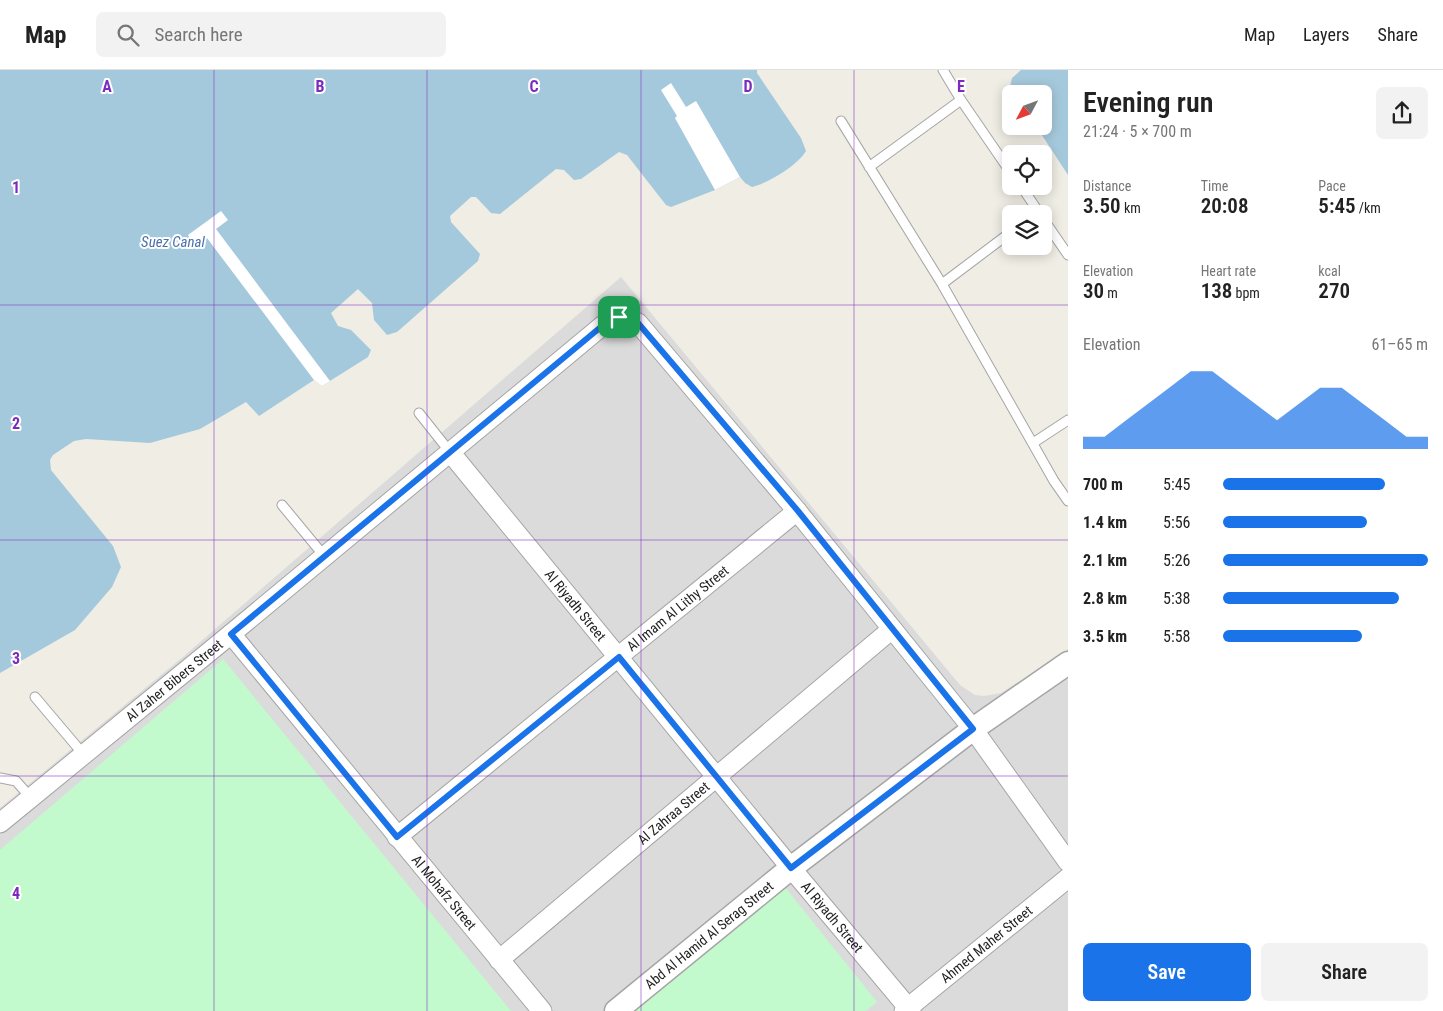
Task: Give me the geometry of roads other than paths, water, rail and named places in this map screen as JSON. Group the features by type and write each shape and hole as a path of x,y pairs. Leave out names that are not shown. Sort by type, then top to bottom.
{"street":[{"name":"Al Zaher Bibers Street","path":"0,823 602,326 619,317 629,318 638,323 798,511 973,729 1068,862"},
{"name":"Al Riyadh Street","path":"450,452 908,1010"},
{"name":"Al Imam Al Lithy Street","path":"397,837 798,511"},
{"name":"Al Zahraa Street","path":"499,960 892,629"},
{"name":"Al Mohafz Street","path":"231,634 542,1011"},
{"name":"Abd Al Hamid Al Serag Street","path":"616,1011 791,868 973,729 1068,663"},
{"name":"Ahmed Maher Street","path":"908,1010 1068,878"}],"lane":[{"path":"942,70 1002,160"},
{"path":"869,167 961,100"},
{"path":"841,121 942,284 1054,481 1068,501"},
{"path":"1052,232 1068,254"},
{"path":"942,284 1002,239"},
{"path":"419,413 450,452"},
{"path":"1033,443 1068,420"},
{"path":"282,504 324,556"},
{"path":"35,696 84,755"},
{"path":"0,778 16,781 31,798"}],"water":[{"name":"Suez Canal","path":"0,70 757,70 757,73 801,138 806,151 789,168 759,185 752,187 740,177 715,190 671,207 666,205 627,155 619,152 581,179 574,180 564,170 556,169 500,214 491,213 476,197 471,197 450,216 451,222 480,254 478,261 397,332 387,335 374,320 372,303 358,289 331,313 338,326 351,330 371,350 368,357 322,386 314,380 259,416 246,402 200,429 150,443 86,439 74,441 53,455 50,460 51,470 113,546 121,567 112,587 75,630 0,673"},
{"path":"1021,70 1068,70 1068,175 1052,150 1052,145 1048,145 1042,135 1052,135 1052,85 1010,85 1012,78"}]}
